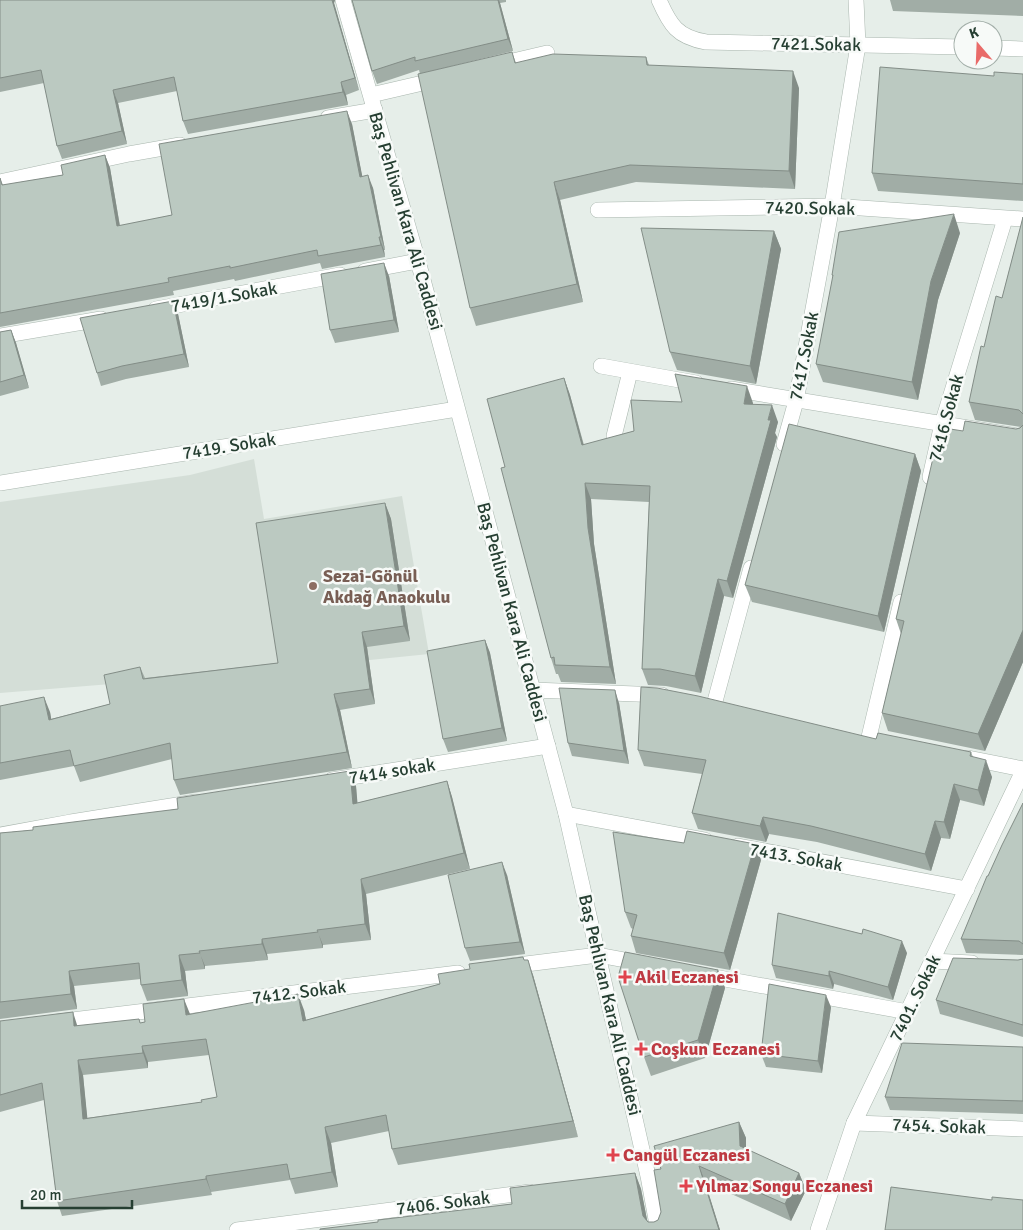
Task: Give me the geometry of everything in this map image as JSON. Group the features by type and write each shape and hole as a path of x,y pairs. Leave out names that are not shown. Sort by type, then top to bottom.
{"street":[{"name":"Baş Pehlivan Kara Ali Caddesi","path":"343,0 418,261 566,814 648,1176 658,1230"},
{"name":"7421.Sokak","path":"659,0 673,28 680,34 693,40 706,42 953,47"},
{"name":"7417.Sokak","path":"781,458 796,400 832,206 858,45 856,0"},
{"path":"1003,48 1023,49"},
{"path":"484,68 547,53"},
{"path":"316,120 456,75"},
{"path":"0,182 129,154 198,142"},
{"name":"7420.Sokak","path":"598,210 832,206 1005,219 1023,218"},
{"name":"7416.Sokak","path":"927,490 942,424 1005,219"},
{"name":"7419/1.Sokak","path":"144,311 418,261"},
{"path":"0,336 114,316"},
{"path":"601,366 1023,437"},
{"path":"614,436 630,372"},
{"name":"7419. Sokak","path":"0,483 457,409"},
{"path":"698,702 719,706 755,553"},
{"path":"869,737 904,585"},
{"path":"533,690 664,695 672,697"},
{"name":"7414 sokak","path":"314,783 548,746"},
{"path":"956,755 1023,770"},
{"name":"7401. Sokak","path":"818,1230 854,1123 1023,770"},
{"path":"0,835 207,800"},
{"name":"7413. Sokak","path":"566,814 967,888"},
{"path":"491,968 598,955 656,966"},
{"path":"932,961 987,963"},
{"name":"7412. Sokak","path":"41,1023 471,971"},
{"path":"685,971 908,1012"},
{"name":"7454. Sokak","path":"854,1123 1023,1129"},
{"path":"629,1179 648,1176"},
{"name":"7406. Sokak","path":"237,1230 541,1190"}],"shaded area":[{"path":"254,459 264,519 402,496 429,654 222,675 0,693 0,502 190,475"}],"building":[{"path":"0,0 332,0 355,78 341,82 343,92 183,121 174,77 113,90 122,131 57,146 41,70 0,78"},
{"path":"352,0 498,0 508,39 415,61 415,57 372,71"},
{"path":"512,52 515,63 553,54 646,57 647,65 793,71 789,171 630,165 554,182 577,284 470,308 418,74"},
{"path":"880,67 994,76 994,72 1023,74 1023,184 872,173"},
{"path":"347,111 360,177 368,175 381,245 318,256 317,250 230,268 230,266 168,278 169,282 0,313 0,178 2,185 63,175 61,165 105,155 117,226 172,215 159,144"},
{"path":"954,214 931,281 912,382 816,364 839,232"},
{"path":"1023,217 1023,414 1019,410 969,402 981,346 984,347 996,296 1002,298"},
{"path":"641,228 774,231 750,366 670,352"},
{"path":"384,263 394,320 330,330 321,274"},
{"path":"173,301 184,354 122,366 97,373 80,318"},
{"path":"11,330 24,375 0,382 0,332"},
{"path":"675,374 747,386 744,404 772,405 768,420 771,420 727,581 718,579 695,676 660,669 642,669 650,486 585,483 588,528 610,667 555,665 554,657 551,658 501,468 505,467 487,399 564,378 582,445 634,431 631,400 682,402"},
{"path":"965,421 1016,429 1023,425 1023,630 978,734 882,713 904,621 896,619 933,458 939,459 944,428 963,431"},
{"path":"789,424 915,454 878,616 745,585"},
{"path":"385,503 404,626 362,632 370,689 334,694 347,752 174,780 170,743 74,766 70,750 0,763 0,706 44,697 49,720 110,704 104,675 140,667 143,679 278,663 256,523"},
{"path":"485,640 502,728 443,739 427,651"},
{"path":"641,687 657,688 698,696 876,739 878,733 971,752 970,756 986,760 978,790 954,784 944,822 935,821 925,854 811,826 763,817 760,826 692,813 706,760 638,750"},
{"path":"559,688 615,690 624,751 568,743"},
{"path":"350,771 353,804 447,781 464,853 361,879 365,924 262,939 262,944 179,955 182,980 141,985 139,963 69,971 71,994 0,1002 0,833 33,830 33,827 178,809 177,798"},
{"path":"1023,803 1023,944 1019,941 961,939 987,876"},
{"path":"687,831 755,844 724,953 631,936 637,915 625,912 613,832 684,843"},
{"path":"502,862 520,942 465,948 448,875"},
{"path":"778,913 862,934 863,929 902,941 888,987 829,971 829,976 772,965"},
{"path":"625,952 718,970 698,1040 644,1057 618,977"},
{"path":"523,957 524,960 528,960 573,1121 392,1149 386,1115 325,1127 332,1172 290,1179 287,1164 206,1176 206,1179 57,1201 42,1083 0,1095 0,1021 73,1012 74,1026 139,1019 140,1023 145,1022 143,1004 184,999 186,1015 298,994 303,1021 440,984 438,974 470,969 469,964","holes":["206,1039 217,1097 201,1100 202,1102 83,1119 78,1060 143,1053 142,1046"]},
{"path":"953,958 1023,959 1023,1025 936,1000"},
{"path":"769,984 826,995 818,1061 761,1054"},
{"path":"902,1043 1023,1047 1023,1101 885,1097"},
{"path":"739,1122 740,1146 799,1173 785,1204 699,1166 719,1230 320,1230 378,1222 378,1220 512,1204 510,1188 635,1173 643,1216 648,1222 654,1222 658,1220 661,1212 654,1170 661,1169 654,1146"},
{"path":"891,1187 992,1200 992,1197 1023,1200 1023,1230 885,1230"}],"place":[{"name":"Sezai-Gönül Akdağ Anaokulu","path":"313,586"},
{"name":"Akil Eczanesi","path":"625,977"},
{"name":"Coşkun Eczanesi","path":"641,1049"},
{"name":"Cangül Eczanesi","path":"613,1155"},
{"name":"Yılmaz Songu Eczanesi","path":"686,1186"}]}
